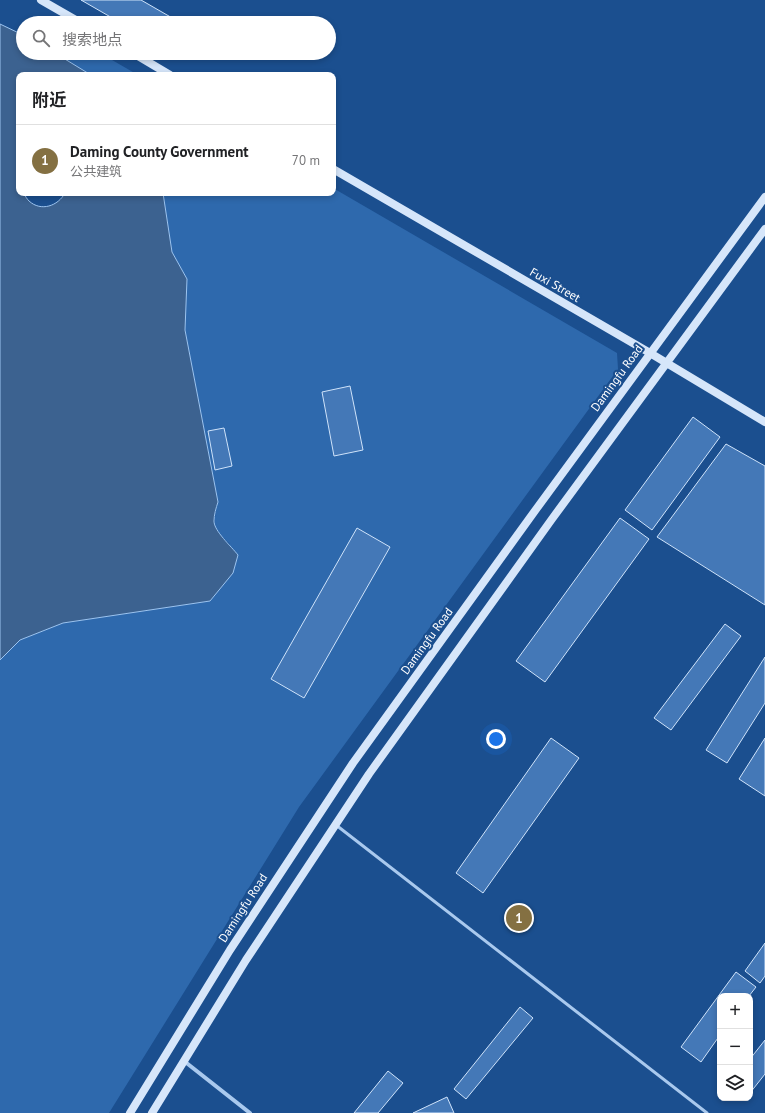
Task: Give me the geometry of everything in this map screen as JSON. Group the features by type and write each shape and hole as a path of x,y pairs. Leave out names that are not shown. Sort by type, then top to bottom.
{"street":[{"path":"41,0 69,16"},
{"path":"144,60 165,72"},
{"name":"Fuxi Street","path":"336,171 650,353 765,422"},
{"name":"Damingfu Road","path":"130,1113 234,944 353,763 536,508 765,197"},
{"path":"152,1113 246,960 369,774 552,519 765,229"},
{"path":"184,1061 250,1113"}],"lane":[{"path":"335,824 707,1113"}],"shaded area":[{"path":"0,24 16,32 16,60 66,60 86,72 16,72 16,196 25,196 34,204 44,207 54,204 63,196 163,196 172,252 187,279 185,330 218,502 214,521 220,534 238,555 233,573 210,601 63,623 20,640 0,660"},
{"path":"66,60 112,60 133,72 86,72"},
{"path":"336,190 617,353 618,369 299,807 109,1113 0,1113 0,660 20,640 63,623 210,601 230,544 220,534 215,525 218,502 185,330 187,279 172,252 163,196 336,196"}],"building":[{"path":"81,0 141,0 169,16 109,16"},
{"path":"350,386 363,450 334,456 322,392"},
{"path":"693,417 720,437 652,530 625,510"},
{"path":"224,428 232,466 215,470 208,431"},
{"path":"726,444 765,466 765,605 657,537"},
{"path":"620,518 649,539 545,682 516,661"},
{"path":"357,528 390,547 304,698 271,679"},
{"path":"725,624 741,636 671,730 654,718"},
{"path":"765,657 765,703 727,763 706,750"},
{"path":"551,738 579,758 483,893 456,873"},
{"path":"765,738 765,796 739,779"},
{"path":"765,943 765,976 760,983 745,971"},
{"path":"736,972 756,987 751,993 721,993"},
{"path":"717,998 717,1039 701,1062 681,1047"},
{"path":"520,1007 533,1018 466,1099 454,1089"},
{"path":"765,1040 765,1074 753,1089 753,1065 753,1055"},
{"path":"388,1071 403,1083 378,1113 354,1113"},
{"path":"447,1097 454,1113 413,1113"}],"place":[{"name":"Daming County Government","path":"519,918"}]}
